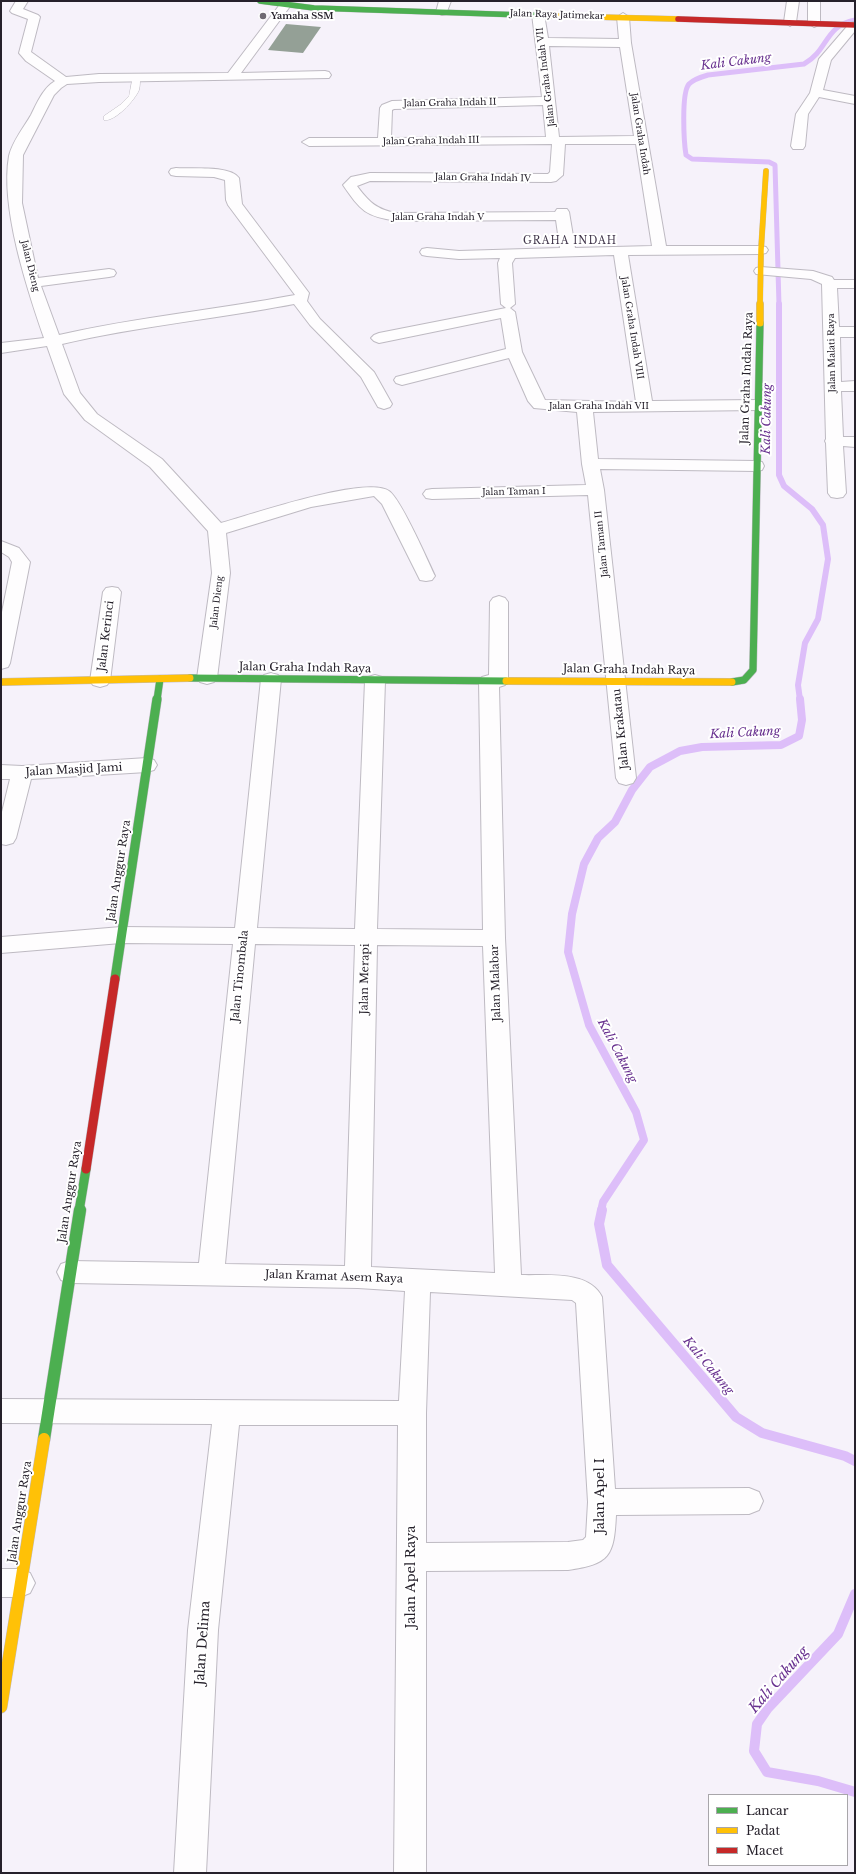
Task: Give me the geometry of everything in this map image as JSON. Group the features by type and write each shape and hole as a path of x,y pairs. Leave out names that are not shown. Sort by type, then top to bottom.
{"street":[{"path":"22,1 16,11 34,17 24,53 64,81 99,78 325,75"},
{"name":"Jalan Raya Jatimekar","path":"265,1 314,8 443,7 538,14 853,25"},
{"path":"790,22 793,1"},
{"path":"814,1 818,23"},
{"path":"232,77 285,5"},
{"name":"Jalan Graha Indah VII","path":"538,14 543,42 553,139"},
{"name":"Jalan Graha Indah","path":"623,17 625,43 660,250"},
{"path":"798,146 802,114 816,93 825,59 853,25"},
{"path":"543,42 625,43"},
{"name":"Jalan Dieng","path":"64,81 57,84 49,93 16,155 15,202 32,283 72,394 91,417 156,463 217,530 221,573 207,678"},
{"path":"816,93 855,100"},
{"name":"Jalan Graha Indah II","path":"384,141 386,108 392,105 549,101"},
{"name":"Jalan Graha Indah III","path":"309,142 553,139 642,140"},
{"name":"Jalan Graha Indah IV","path":"370,177 552,178 557,172 559,143 553,139"},
{"name":"Jalan Graha Indah Raya","path":"1,682 207,678 375,681 616,681 728,683 744,680 753,670 758,405 768,272 761,250 766,171"},
{"path":"1,348 54,341 106,329 299,300 303,296 235,204 233,200 232,178 228,175 220,174 176,172"},
{"name":"Jalan Graha Indah V","path":"370,177 356,180 350,185 368,209 384,216 397,218 562,214 568,252"},
{"path":"427,252 459,255 660,250 761,250"},
{"name":"Jalan Graha Indah VIII","path":"620,251 645,406"},
{"name":"Jalan Graha Indah VII","path":"510,253 505,263 508,308 514,352 536,401 540,405 585,407 758,405"},
{"path":"768,272 813,275 827,280 829,284 855,284"},
{"path":"32,283 109,273"},
{"name":"Jalan Malati Raya","path":"829,284 834,332 832,387 833,442 837,493"},
{"path":"299,300 315,322 368,375 384,404"},
{"path":"379,338 508,308"},
{"path":"834,332 855,332"},
{"path":"402,380 514,352"},
{"path":"832,387 855,386"},
{"name":"Jalan Taman II","path":"585,407 590,464 596,490 616,681"},
{"path":"833,442 855,442"},
{"path":"590,464 756,466"},
{"name":"Jalan Taman I","path":"432,494 596,490"},
{"path":"217,530 308,503 367,491 377,491 384,495 390,503 426,576"},
{"path":"1,546 14,551 18,555 21,562 1,663"},
{"name":"Jalan Kerinci","path":"100,681 112,592"},
{"name":"Jalan Malabar","path":"499,602 494,681 494,938 508,1284"},
{"name":"Jalan Tinombala","path":"211,1273 271,679"},
{"name":"Jalan Anggur Raya","path":"1,1707 11,1583 49,1410 160,680"},
{"name":"Jalan Merapi","path":"358,1277 366,937 375,681"},
{"name":"Jalan Krakatau","path":"616,681 626,778"},
{"name":"Jalan Masjid Jami","path":"1,772 22,773 147,765"},
{"path":"6,838 22,773"},
{"path":"1,945 121,935 494,938"},
{"name":"Jalan Kramat Asem Raya","path":"70,1272 211,1273 358,1277 418,1282 508,1284 577,1289 588,1297 590,1304"},
{"name":"Jalan Apel Raya","path":"410,1873 412,1413 418,1282"},
{"name":"Jalan Apel I","path":"411,1557 568,1556 590,1553 600,1542 602,1502 590,1304"},
{"path":"1,1411 49,1410 227,1413 412,1413"},
{"name":"Jalan Delima","path":"190,1873 203,1630 227,1413"},
{"path":"602,1502 749,1501"}],"lane":[{"path":"107,118 122,108 132,97 137,88 136,78"}],"building":[{"path":"286,24 321,27 303,53 268,50"}],"waterway":[{"name":"Kali Cakung","path":"779,305 775,165 769,162 692,159 686,155 684,140 684,107 686,89 693,81 708,75 804,64 818,52 837,27 855,20"},
{"name":"Kali Cakung","path":"779,305 779,475 784,486 812,509 823,525 828,559 818,619 805,643 798,685 800,700"},
{"name":"Kali Cakung","path":"601,1211 603,1202 644,1140 636,1112 589,1025 568,952 572,914 584,864 598,838 615,822 632,790 650,767 680,751 702,747 781,745 799,736 802,720 800,699"},
{"name":"Kali Cakung","path":"602,1210 599,1224 607,1265 736,1417 762,1433 845,1456 855,1461"},
{"name":"Kali Cakung","path":"855,1594 838,1634 768,1708 757,1724 754,1751 767,1772 818,1781 855,1792"}],"traffic: fast":[{"path":"260,1 314,8 553,16"},
{"path":"732,682 744,680 753,670 760,323"},
{"path":"190,678 506,681"},
{"path":"115,979 160,679"},
{"path":"44,1439 86,1169"}],"traffic: slow":[{"path":"553,16 678,19"},
{"path":"760,323 761,250 766,171"},
{"path":"1,682 190,678"},
{"path":"506,681 732,682"},
{"path":"1,1707 44,1439"}],"traffic: jam":[{"path":"678,19 855,25"},
{"path":"86,1169 115,979"}],"place":[{"name":"Yamaha SSM","path":"263,16"}],"district":[{"name":"GRAHA INDAH","path":"570,241"}]}
